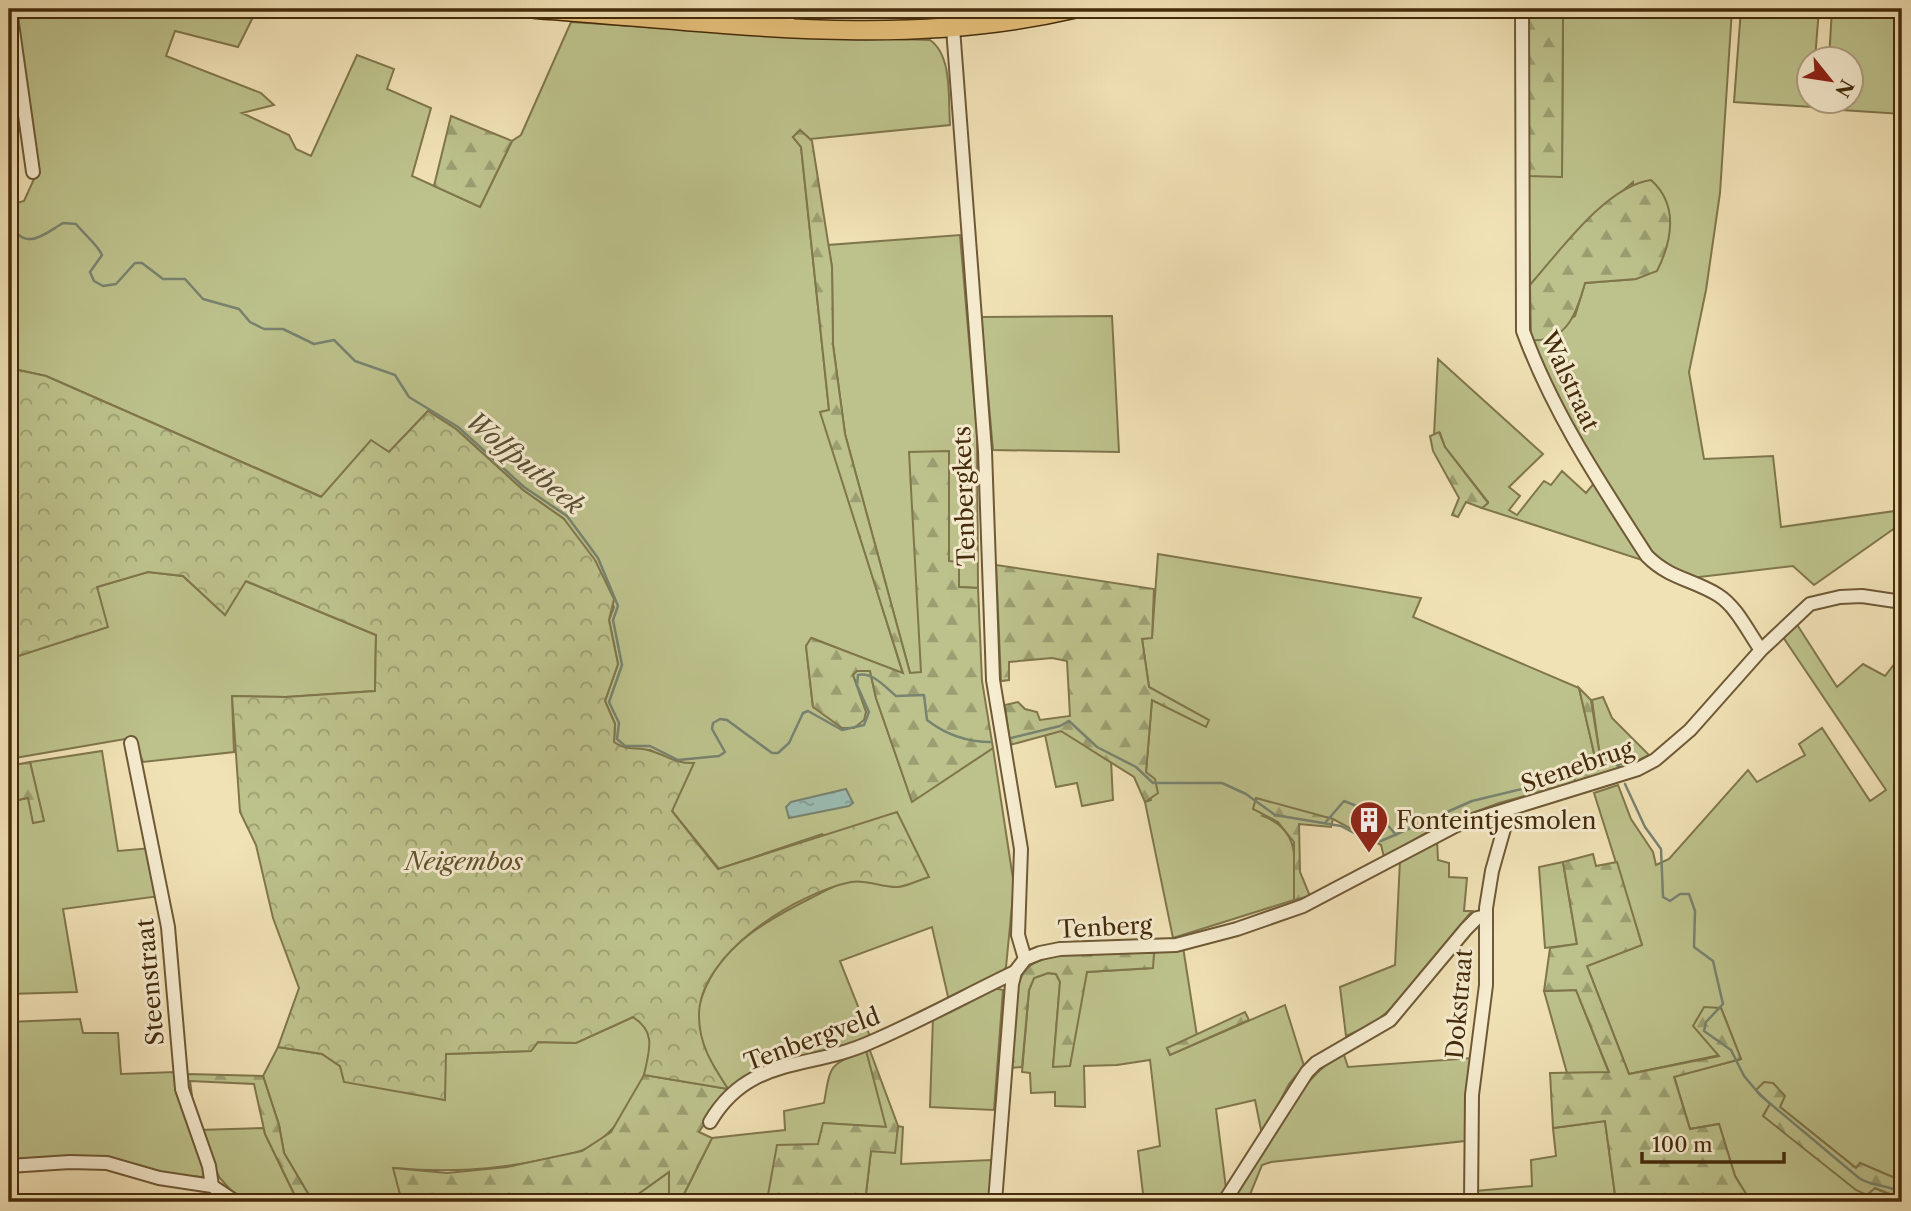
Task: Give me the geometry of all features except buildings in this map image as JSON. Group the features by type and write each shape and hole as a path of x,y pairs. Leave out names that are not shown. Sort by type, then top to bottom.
{"main road":[{"path":"536,9 788,18 877,30 953,28 1024,20 1073,9"}],"street":[{"path":"10,9 33,172"},
{"name":"Walstraat","path":"1522,9 1523,331 1566,428 1647,556 1662,571 1717,594 1729,603 1761,650"},
{"name":"Tenbergkets","path":"953,28 985,451 993,680 1021,849 1018,935 1025,959"},
{"name":"Stenebrug","path":"1303,906 1457,825 1611,779 1655,760 1690,730 1797,614 1825,599 1862,596 1902,602"},
{"name":"Steenstraat","path":"131,743 155,848 170,940 180,1079 212,1177 212,1186"},
{"name":"Dokstraat","path":"1471,1202 1472,1095 1486,985 1486,916 1492,871 1509,811"},
{"name":"Tenberg","path":"1025,959 1060,948 1176,945 1237,929 1303,906"},
{"path":"1224,1202 1307,1072 1316,1063 1390,1020 1466,929 1477,918 1486,916"},
{"path":"995,1202 1010,1001 1015,972 1025,959"},
{"name":"Tenbergveld","path":"710,1122 731,1092 769,1071 848,1052 1015,972"},
{"path":"9,1166 70,1162 107,1163 159,1178 212,1186 236,1202"}],"green space":[{"path":"16,9 257,9 238,47 175,31 166,56 261,93 274,105 242,113 289,135 296,149 311,156 357,55 394,69 387,89 431,108 412,176 480,207 512,141 521,135 571,22 786,36 930,40 943,57 946,67 950,125 810,139 800,130 793,137 801,147 829,410 821,412 903,674 812,638 806,646 813,707 866,712 853,675 856,671 870,671 876,698 912,801 993,748 1014,885 1006,967 999,976 949,1001 932,927 840,961 871,1039 767,1066 728,1089 705,1050 697,1017 706,986 728,953 775,917 838,885 860,881 898,887 822,834 719,869 672,811 678,764 650,750 624,750 614,742 615,724 605,701 618,664 609,620 614,607 564,519 523,490 456,429 428,411 389,452 371,441 322,497 46,376 9,368 9,205 24,201 39,168"},
{"path":"668,9 778,9 770,16"},
{"path":"1527,9 1563,9 1562,177 1528,176"},
{"path":"1563,9 1732,9 1720,193 1706,290 1689,372 1704,459 1773,456 1781,527 1902,510 1902,523 1814,585 1793,566 1691,578 1678,574 1652,554 1569,422 1531,340 1575,316 1585,283 1636,279 1633,182 1583,225 1530,285 1528,176 1562,176"},
{"path":"1741,9 1819,9 1816,46 1796,46 1796,106 1734,102"},
{"path":"1832,9 1902,9 1902,114 1866,112 1866,46 1830,46"},
{"path":"451,116 512,141 480,207 434,186"},
{"path":"800,130 812,141 832,267 833,345 845,434 910,673 921,672 909,452 949,451 949,561 959,562 959,587 978,588 982,681 993,748 912,802 876,698 870,671 857,671 853,675 866,712 864,720 854,728 842,728 813,707 806,646 811,638 903,673 820,412 829,410 801,147 793,137"},
{"path":"1651,180 1666,201 1670,224 1666,248 1657,271 1636,279 1585,283 1574,315 1562,331 1543,340 1531,340 1530,285 1601,207 1617,194"},
{"path":"960,235 977,434 978,588 959,587 949,561 949,452 921,673 910,673 845,434 833,345 832,267 828,245"},
{"path":"1112,316 1119,452 993,450 981,317"},
{"path":"1438,359 1543,454 1509,487 1520,496 1509,510 1517,515 1544,481 1551,485 1562,471 1586,493 1595,482 1645,561 1482,508 1488,502 1445,447 1440,433 1434,435"},
{"name":"Neigembos","path":"9,368 46,376 321,497 371,440 389,452 428,411 456,429 523,490 564,519 595,560 614,599 609,620 618,664 605,701 615,724 614,742 623,747 646,750 677,761 694,763 672,811 718,869 897,812 929,877 898,887 857,881 829,888 779,913 732,949 715,970 703,993 699,1016 704,1046 728,1089 644,1075 649,1050 648,1036 646,1029 633,1017 576,1043 538,1042 531,1051 446,1054 445,1100 344,1082 340,1066 322,1054 278,1047 299,988 273,918 256,845 240,812 232,696 286,697 375,691 376,635 246,581 225,615 183,576 148,572 97,587 108,627 9,659"},
{"path":"1439,432 1445,447 1488,503 1482,508 1466,502 1458,517 1452,515 1459,498 1433,451 1430,436"},
{"path":"1158,554 1421,598 1413,617 1579,688 1597,766 1575,782 1499,803 1438,826 1384,857 1381,845 1333,819 1291,810 1263,816 1285,830 1294,850 1294,900 1173,938 1145,802 1151,800 1146,772 1152,700 1205,726 1149,687 1142,639 1152,637"},
{"path":"996,565 1154,589 1152,638 1142,639 1149,687 1209,720 1206,727 1152,700 1146,772 1155,779 1158,793 1145,802 1134,777 1061,731 1010,745 1005,705 1018,702 1025,709 1037,712 1040,720 1070,716 1067,661 1052,658 1009,662 1009,680 1001,681"},
{"path":"148,572 183,576 225,615 245,581 376,635 375,691 286,697 232,696 234,752 143,762 135,741 125,739 9,759 9,682 12,680 9,659 107,627 97,587"},
{"path":"1796,623 1837,687 1863,664 1885,676 1902,654 1902,1181 1860,1163 1856,1168 1780,1107 1770,1104 1763,1116 1874,1188 1902,1199 1902,1202 1751,1202 1735,1176 1719,1124 1690,1129 1674,1076 1741,1059 1721,1008 1720,1055 1629,1074 1587,966 1642,945 1594,793 1618,785 1631,819 1653,852 1656,865 1669,859 1748,770 1757,782 1805,755 1799,744 1822,728 1870,801 1886,790 1783,637"},
{"path":"1579,688 1591,700 1599,750 1618,765 1626,763 1627,767 1575,782 1573,773 1597,766"},
{"path":"1603,697 1612,718 1649,755 1633,763 1623,764 1599,750 1592,700"},
{"path":"1061,731 1111,760 1113,800 1082,806 1077,783 1056,787 1045,735"},
{"path":"102,751 118,851 152,848 160,896 63,909 77,992 9,994 9,783 12,801 28,798 43,821 30,762"},
{"path":"30,762 44,821 33,823 28,798 12,801 9,766"},
{"path":"1256,798 1333,819 1331,827 1299,824 1300,872 1310,896 1294,900 1294,842 1278,822 1253,809"},
{"path":"1437,840 1438,860 1449,863 1449,877 1467,878 1464,911 1472,911 1391,1009 1371,1025 1346,1036 1340,987 1395,965 1400,860"},
{"path":"1593,854 1596,866 1617,862 1642,945 1587,966 1629,1074 1719,1056 1693,1026 1704,1007 1721,1008 1741,1059 1674,1077 1690,1129 1719,1124 1735,1176 1751,1202 1616,1202 1605,1121 1553,1128 1550,1073 1609,1072 1576,990 1544,991 1550,948 1577,944 1563,862"},
{"path":"1563,862 1577,944 1545,948 1539,867"},
{"path":"1183,947 1197,1036 1167,1048 1170,1055 1285,1005 1304,1066 1289,1084 1262,1135 1255,1100 1216,1109 1227,1196 1222,1202 1144,1202 1138,1151 1160,1146 1150,1060 1084,1066 1085,1107 1055,1106 1055,1092 1031,1093 1030,1073 1022,1072 1029,990 1034,978 1048,973 1056,974 1060,982 1053,1067 1087,972 1152,968 1154,953"},
{"path":"1084,953 1154,953 1153,968 1087,972 1070,1066 1053,1067 1060,982 1056,974 1048,973 1034,978 1029,990 1022,1067 1010,1068 1017,992 1024,972 1033,964 1047,958"},
{"path":"994,988 1003,990 994,1110 930,1107 933,1017"},
{"path":"1576,990 1609,1073 1567,1073 1544,991"},
{"path":"1245,1012 1249,1020 1170,1055 1167,1048"},
{"path":"633,1017 649,1033 646,1068 631,1104 605,1136 575,1153 508,1166 471,1170 394,1168 402,1202 313,1202 284,1153 279,1125 263,1076 278,1047 322,1054 340,1066 444,1100 445,1054 531,1051 538,1042 576,1043"},
{"path":"80,1019 83,1033 118,1033 121,1074 175,1072 206,1170 204,1177 167,1175 120,1162 9,1162 9,1022"},
{"path":"869,1048 898,1126 895,1153 871,1151 865,1202 767,1200 777,1145 818,1144 823,1123 886,1127 866,1050"},
{"path":"866,1050 887,1127 824,1123 806,1202 627,1202 669,1172 681,1200 712,1138 785,1130 784,1111 824,1103 828,1080 834,1067"},
{"path":"1343,1052 1348,1067 1472,1058 1465,1141 1271,1162 1262,1165 1247,1202 1232,1202 1294,1101 1324,1066"},
{"path":"187,1074 263,1076 279,1125 284,1153 313,1202 298,1202 265,1134 254,1084 190,1081 192,1096 188,1098"},
{"path":"644,1075 728,1089 699,1132 712,1138 681,1200 669,1201 669,1172 627,1202 402,1202 393,1168 447,1173 507,1167 582,1151 611,1132"},
{"path":"1764,1082 1773,1083 1785,1096 1780,1107 1856,1168 1860,1163 1902,1181 1902,1199 1875,1188 1867,1195 1856,1190 1763,1116 1770,1104 1756,1090"},
{"path":"1605,1121 1616,1202 1475,1202 1475,1191 1532,1186 1531,1160 1556,1156 1553,1128"},
{"path":"898,1126 903,1127 901,1164 991,1160 991,1202 865,1202 871,1151 894,1152"},
{"path":"264,1128 298,1202 241,1202 219,1177 199,1130"}],"water":[{"path":"846,789 853,803 849,806 789,818 786,807 791,802"}],"waterway":[{"name":"Wolfputbeek","path":"9,223 15,232 29,239 42,236 63,223 76,224 102,255 90,272 94,281 103,286 116,284 135,263 142,263 163,279 185,279 203,299 239,309 250,322 264,329 283,329 314,344 334,340 355,361 395,375 409,397 458,427 524,487 567,516 598,558 618,606 613,620 622,665 609,702 619,723 617,739 625,746 650,746 678,760 719,756 725,752 712,729 713,723 720,719 727,720 772,753 778,753 789,743 803,713 808,711 842,730 864,725 869,712 857,685 858,675 869,676 896,696 924,695 927,720 965,739 991,742"},
{"name":"Wolfputbeek","path":"1011,738 1060,726 1069,721 1097,747 1136,767 1153,783 1222,783 1246,794 1275,815 1341,826 1369,841 1381,841 1472,801 1543,784 1613,761 1619,767"},
{"name":"Wolfputbeek","path":"1625,784 1645,827 1661,849 1663,897 1670,901 1680,894 1689,894 1695,911 1694,947 1713,961 1723,1004 1706,1022 1704,1031 1731,1050 1744,1076 1760,1095 1859,1178 1899,1192 1901,1202"},
{"path":"1325,823 1344,801 1379,815 1396,835"}],"place":[{"name":"Fonteintjesmolen","path":"1369,854"}]}
